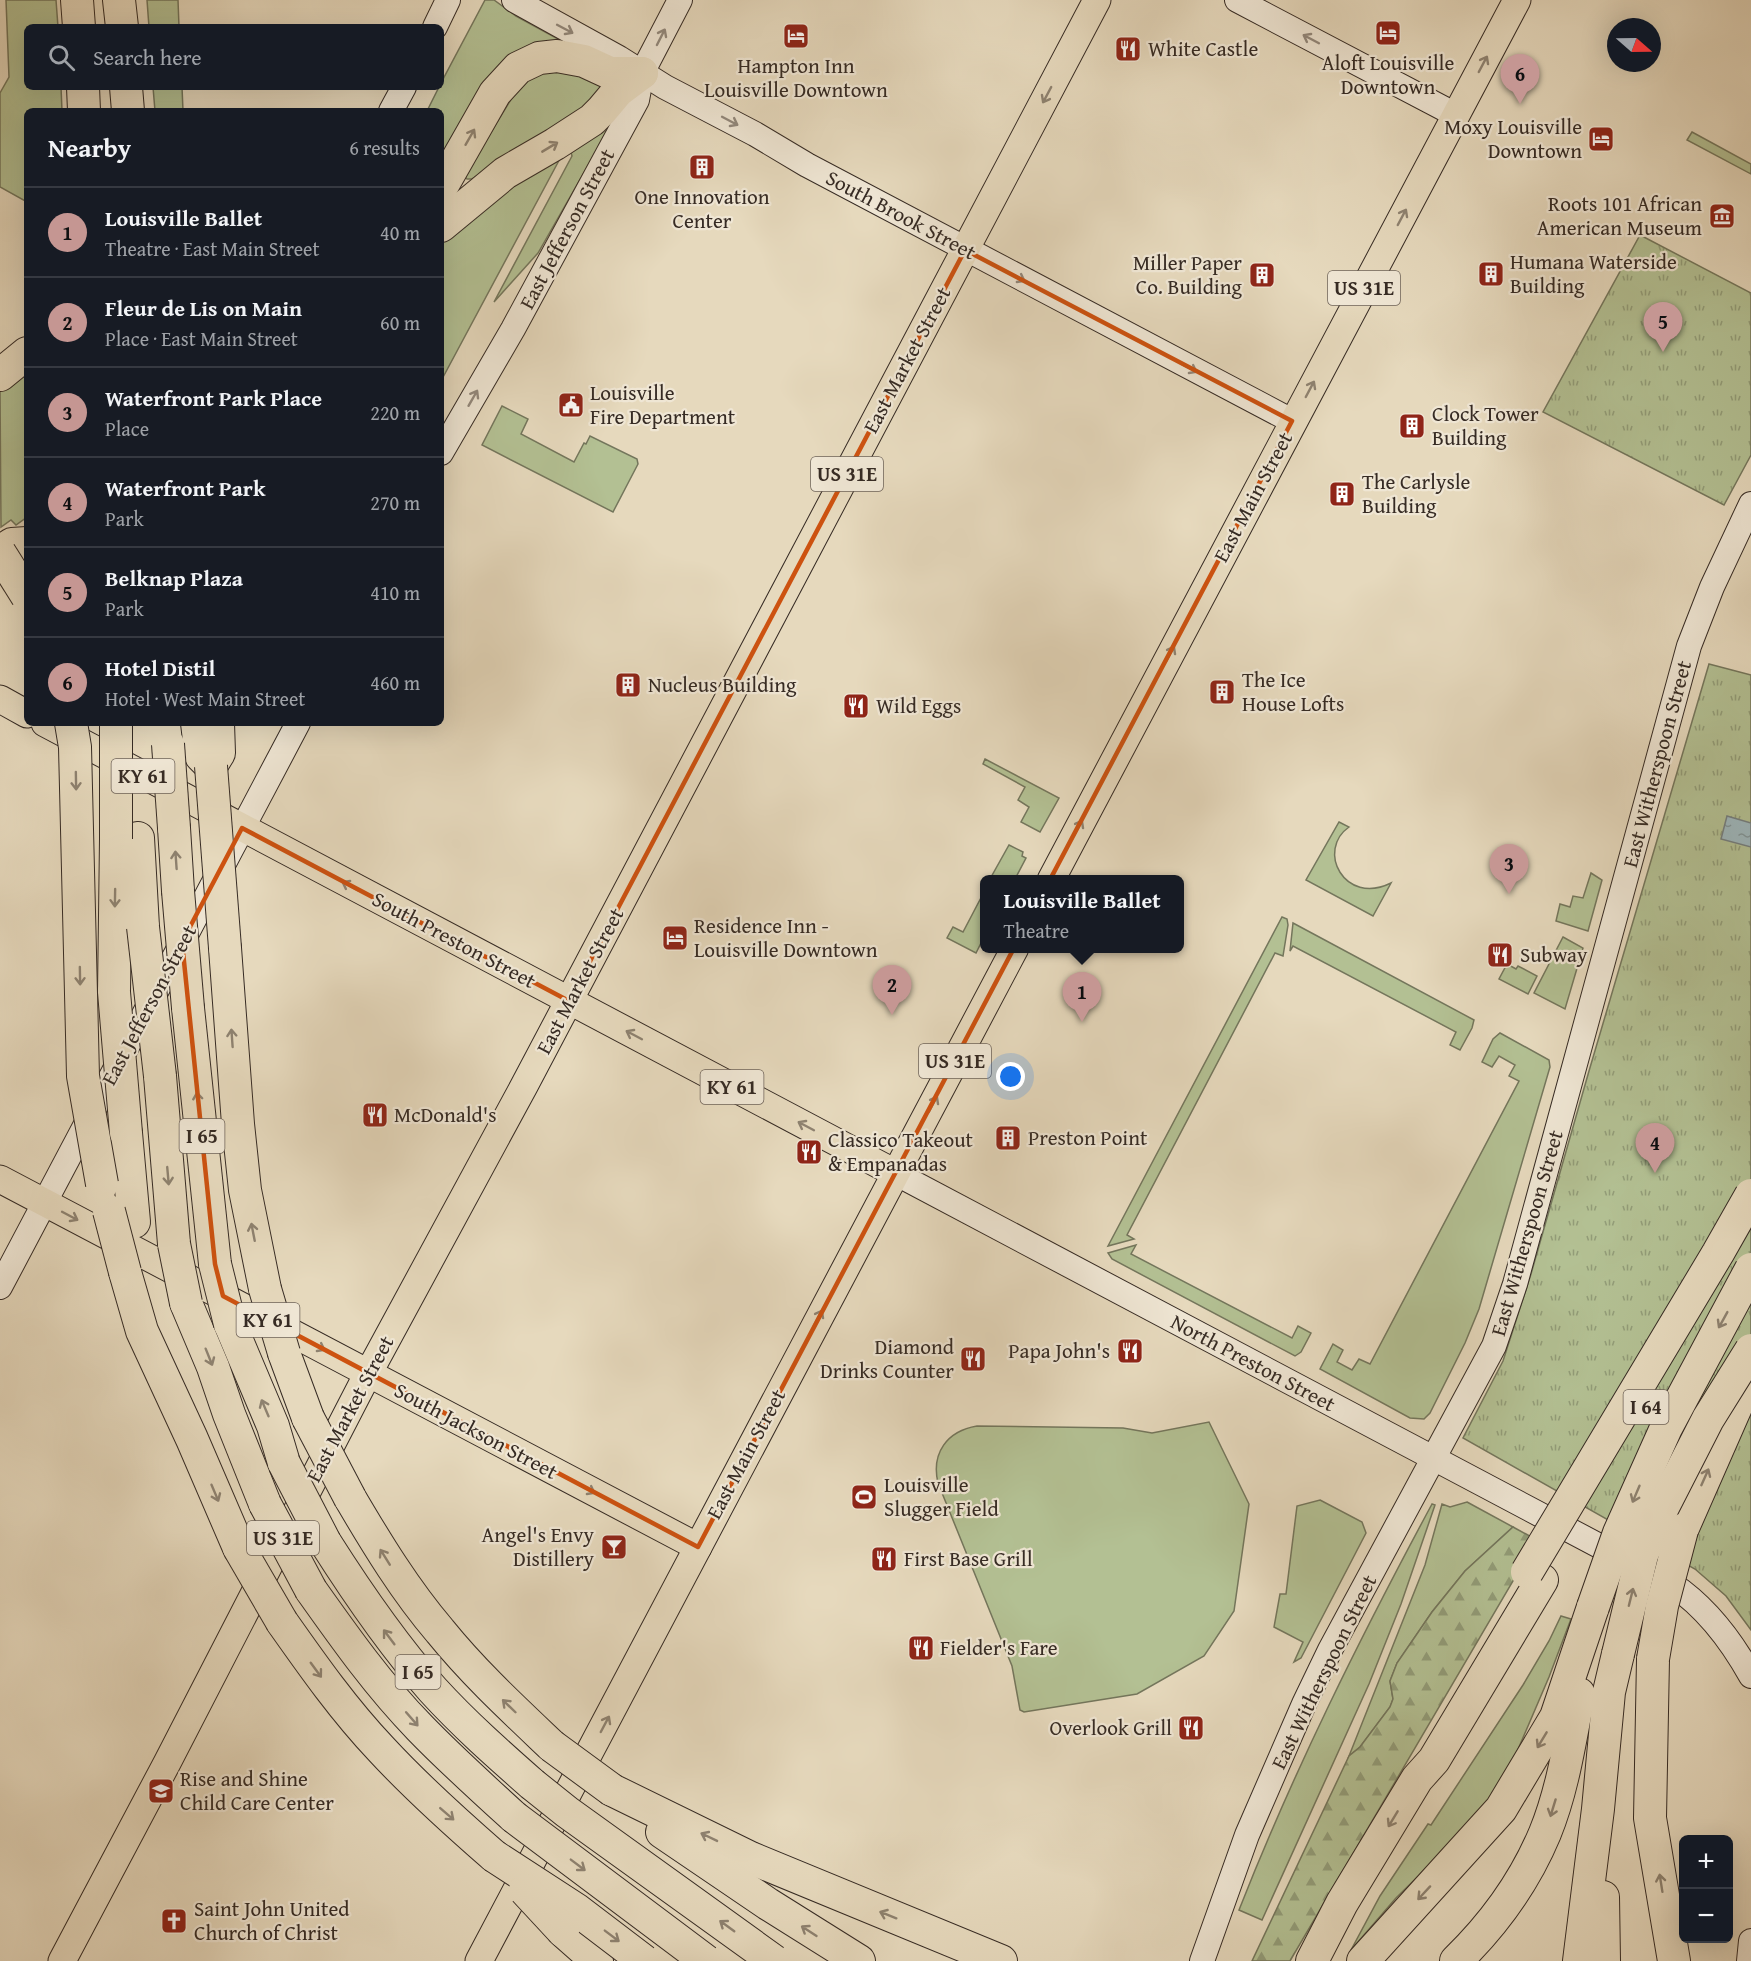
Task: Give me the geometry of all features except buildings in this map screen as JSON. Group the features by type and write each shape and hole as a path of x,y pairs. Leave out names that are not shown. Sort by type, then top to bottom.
{"highway":[{"path":"77,0 79,24"},
{"path":"119,0 122,24"},
{"path":"444,183 495,93 518,68 539,58 557,56 584,61 610,73 642,73"},
{"path":"444,224 505,173 592,120 618,90 642,73"},
{"path":"83,90 84,108"},
{"path":"126,90 128,108"},
{"path":"0,375 24,355"},
{"path":"24,543 12,544 0,553 24,591"},
{"path":"72,726 76,769 83,1076 115,1206 136,1278 142,1331 239,1548 282,1622 330,1689 380,1748 436,1805 494,1856 563,1931 597,1961"},
{"path":"197,726 201,756 211,766"},
{"path":"218,726 219,753 211,766 245,1190 265,1289 284,1353 309,1418 350,1498 388,1562 439,1631 509,1706 552,1746 705,1862 859,1961"},
{"name":"I 65","path":"126,730 127,838 143,927 160,1076 174,1244 186,1303 265,1504 311,1590 367,1666 419,1727 454,1763 514,1817 705,1961"},
{"name":"I 65","path":"167,733 188,1008 215,1264 230,1324 273,1426 284,1464 325,1542 362,1601 397,1648 433,1690 474,1732 567,1812 774,1961"},
{"path":"115,1206 126,1133 114,992 127,838"},
{"path":"1535,1576 1751,1195"},
{"name":"I 64","path":"1312,1961 1342,1903 1417,1779 1434,1760 1535,1576 1632,1428 1751,1235"},
{"path":"1363,1961 1501,1809 1556,1717 1619,1533 1661,1438 1751,1269"},
{"path":"1579,1961 1598,1809 1609,1692 1642,1555 1661,1511 1708,1419 1751,1350"},
{"path":"1674,1961 1650,1818 1653,1659 1662,1606 1682,1530 1751,1373"},
{"path":"1456,1961 1474,1943 1510,1897 1545,1833 1566,1756 1582,1680 1593,1607"},
{"path":"1604,1961 1603,1850 1609,1692"},
{"path":"612,1790 751,1858 1002,1961"},
{"path":"494,1856 577,1910 644,1961"}],"main road":[{"name":"East Market Street","path":"62,1961 368,1374 435,1254 1097,0"},
{"name":"US 31E","path":"1456,115 1517,0"},
{"name":"East Main Street","path":"1053,875 1456,115"},
{"path":"0,699 24,712"},
{"name":"South Preston Street","path":"51,726 895,1173"},
{"name":"East Main Street","path":"479,1961 1012,953"},
{"name":"South Jackson Street","path":"0,1179 698,1547"}],"street":[{"path":"436,24 448,0"},
{"name":"South Brook Street","path":"514,0 807,165 1293,421"},
{"name":"East Jefferson Street","path":"444,448 513,329 637,100 642,73 680,0"},
{"path":"1237,0 1456,115"},
{"path":"393,108 402,90"},
{"name":"East Witherspoon Street","path":"1202,1961 1247,1835 1304,1704 1330,1650 1494,1346 1515,1284 1689,646 1712,587 1751,504"},
{"path":"0,568 24,552"},
{"name":"East Jefferson Street","path":"0,1287 296,726"},
{"name":"North Preston Street","path":"895,1173 1672,1585 1698,1603 1729,1640 1751,1676"},
{"path":"1749,1961 1751,1941"}],"highlighted area":[{"path":"965,250 1292,421 698,1547 223,1296 215,1264 182,942 242,828 569,1001"}],"green space":[{"path":"6,0 56,0 58,24 24,24 24,90 61,90 62,108 24,108 24,200 0,187 0,93 9,77"},
{"path":"147,0 178,0 179,24 149,24"},
{"path":"485,0 494,0 516,16 582,52 513,56 493,72 444,159 444,108 428,108 438,90 444,90 444,77"},
{"path":"543,67 604,82 584,112 472,179 467,179 464,176 521,83"},
{"path":"153,90 182,90 183,108 155,108"},
{"path":"618,113 538,253 494,302 572,156 570,149"},
{"path":"1692,132 1751,164 1751,174 1687,140"},
{"path":"563,153 444,375 444,238 487,201"},
{"path":"1640,235 1751,293 1751,455 1724,505 1543,412"},
{"path":"24,367 24,519 16,525 11,520 1,527 0,387"},
{"path":"502,406 528,419 521,434 574,462 590,436 637,459 638,464 613,512 482,445"},
{"path":"1709,664 1751,675 1751,1630 1726,1596 1695,1569 1463,1438 1503,1361 1531,1274"},
{"path":"985,759 1059,798 1040,832 1021,822 1029,807 1018,800 1025,787 983,764"},
{"path":"1339,822 1349,827 1339,837 1335,849 1335,861 1340,872 1348,881 1360,887 1374,888 1391,883 1373,916 1306,880"},
{"path":"1009,845 1023,852 1022,856 1026,858 1017,875 992,875"},
{"path":"1591,873 1602,880 1588,931 1556,921 1560,904 1570,907 1573,896 1583,898"},
{"path":"980,900 980,945 976,953 947,938 953,927 963,932"},
{"path":"1282,917 1287,919 1288,925 1283,956 1275,953 1127,1235 1134,1239 1108,1246"},
{"path":"1293,923 1474,1020 1460,1050 1450,1045 1456,1032 1293,946 1290,951"},
{"path":"1563,937 1583,948 1565,1009 1534,993"},
{"path":"1507,964 1516,969 1518,966 1537,976 1528,994 1499,979"},
{"path":"1500,1033 1549,1060 1550,1067 1479,1309 1465,1343 1430,1413 1424,1419 1410,1418 1320,1369 1333,1344 1343,1350 1337,1362 1352,1370 1359,1359 1370,1364 1519,1081 1509,1076 1515,1065 1499,1056 1492,1067 1482,1062 1493,1039"},
{"path":"1136,1245 1131,1254 1292,1338 1298,1326 1311,1333 1301,1352 1295,1356 1112,1259 1108,1253"},
{"path":"1209,1422 1249,1504 1234,1611 1204,1656 1137,1694 1024,1712 1020,1710 1012,1666 938,1483 937,1462 944,1445 957,1433 977,1426 1123,1428 1152,1433"},
{"path":"1320,1500 1362,1522 1366,1533 1301,1658 1294,1662 1303,1642 1274,1627 1280,1594 1286,1594 1297,1506"},
{"path":"1467,1502 1513,1527 1465,1571 1432,1612 1397,1663 1390,1681 1393,1699 1390,1707 1360,1747 1349,1756 1425,1565 1442,1504 1450,1507"},
{"path":"1432,1504 1435,1505 1401,1604 1369,1684 1262,1920 1239,1910 1282,1806 1330,1704"},
{"path":"1513,1527 1537,1540 1290,1961 1252,1961 1349,1756 1360,1747 1390,1707 1393,1699 1390,1681 1397,1663 1432,1612 1465,1571"},
{"path":"1561,1616 1571,1619 1510,1768 1481,1811 1396,1898 1351,1950 1380,1896 1428,1824 1431,1825 1523,1685"}],"water":[{"path":"1727,816 1751,823 1751,847 1721,839"}],"place":[{"name":"Aloft Louisville Downtown","path":"1388,33"},
{"name":"Hampton Inn Louisville Downtown","path":"796,36"},
{"name":"White Castle","path":"1128,49"},
{"name":"Hotel Distil","path":"1520,104"},
{"name":"Moxy Louisville Downtown","path":"1601,139"},
{"name":"One Innovation Center","path":"702,167"},
{"name":"Roots 101 African American Museum","path":"1722,216"},
{"name":"Humana Waterside Building","path":"1491,274"},
{"name":"Miller Paper Co. Building","path":"1262,275"},
{"name":"Belknap Plaza","path":"1663,352"},
{"name":"Louisville Fire Department","path":"571,405"},
{"name":"Clock Tower Building","path":"1412,426"},
{"name":"The Carlysle Building","path":"1342,494"},
{"name":"Nucleus Building","path":"628,685"},
{"name":"The Ice House Lofts","path":"1222,692"},
{"name":"Wild Eggs","path":"856,706"},
{"name":"Waterfront Park Place","path":"1509,894"},
{"name":"Residence Inn - Louisville Downtown","path":"675,938"},
{"name":"Subway","path":"1500,955"},
{"name":"Fleur de Lis on Main","path":"892,1015"},
{"name":"Louisville Ballet","path":"1082,1022"},
{"name":"McDonald's","path":"375,1115"},
{"name":"Preston Point","path":"1008,1138"},
{"name":"Classico Takeout & Empanadas","path":"809,1152"},
{"name":"Waterfront Park","path":"1655,1173"},
{"name":"Papa John's","path":"1130,1351"},
{"name":"Diamond Drinks Counter","path":"973,1359"},
{"name":"Louisville Slugger Field","path":"864,1497"},
{"name":"Angel's Envy Distillery","path":"614,1547"},
{"name":"First Base Grill","path":"884,1559"},
{"name":"Fielder's Fare","path":"921,1648"},
{"name":"Overlook Grill","path":"1191,1728"},
{"name":"Rise and Shine Child Care Center","path":"161,1791"},
{"name":"Saint John United Church of Christ","path":"174,1921"}]}
